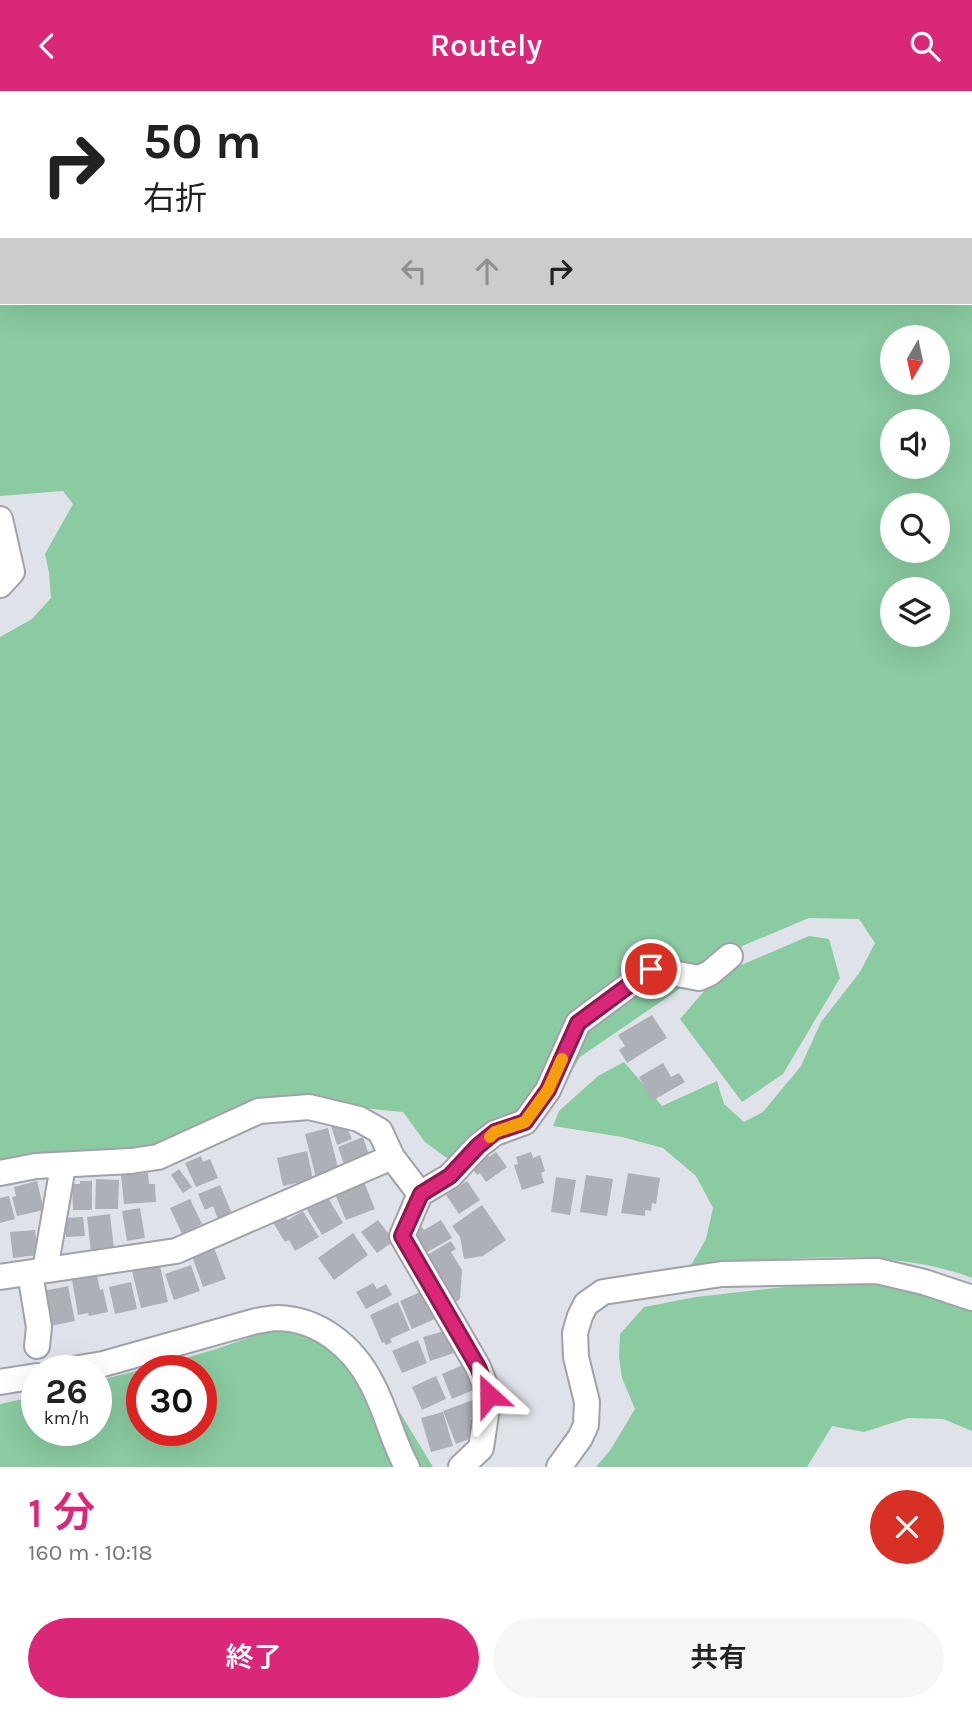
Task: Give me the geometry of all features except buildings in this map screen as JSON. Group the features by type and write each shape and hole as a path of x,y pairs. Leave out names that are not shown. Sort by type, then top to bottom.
{"street":[{"path":"0,519 12,572 0,585"},
{"path":"461,1467 481,1448 489,1395 478,1367 402,1236 421,1194 450,1176 495,1132 525,1122 548,1090 578,1023 651,969 699,978 710,973 730,955"},
{"path":"0,1173 36,1166 158,1157 259,1111 309,1107 359,1119 380,1131 392,1157 421,1194"},
{"path":"0,1277 176,1251 392,1157"},
{"path":"37,1346 38,1272 63,1165"},
{"path":"559,1467 586,1425 587,1402 576,1357 577,1324 586,1304 603,1292 722,1274 877,1271 924,1282 972,1298"},
{"path":"112,1361 256,1321 277,1318 300,1321 326,1332 347,1347 358,1361 372,1383 407,1467"},
{"path":"0,1382 21,1379"}],"green space":[{"path":"0,305 972,305 972,1278 936,1267 875,1258 813,1258 690,1267 706,1239 713,1208 696,1176 663,1148 622,1137 553,1126 559,1111 598,1076 624,1062 662,1106 717,1081 724,1104 744,1122 763,1112 801,1066 821,1022 860,972 875,943 859,919 809,918 742,946 580,1057 559,1094 509,1129 494,1152 474,1161 448,1159 425,1142 403,1112 311,1103 158,1150 0,1168 0,637 32,619 51,598 45,554 73,504 63,491 0,496"},
{"path":"809,936 829,939 840,978 783,1074 742,1102 680,1019 718,975"},
{"path":"845,1280 893,1284 926,1293 972,1312 972,1431 943,1419 908,1418 864,1432 832,1426 807,1467 596,1467 611,1449 635,1409 622,1378 620,1334 644,1307 696,1297"},
{"path":"285,1323 317,1323 344,1329 357,1342 433,1467 0,1467 0,1404 21,1399 21,1446 112,1446 112,1377 126,1373 126,1446 217,1446 217,1355 195,1355"}],"slow traffic":[{"path":"490,1137 495,1132 525,1122 548,1090 562,1059"}],"route":[{"path":"489,1395 478,1367 402,1236 421,1194 450,1176 495,1132 525,1122 548,1090 578,1023 651,969"}]}
